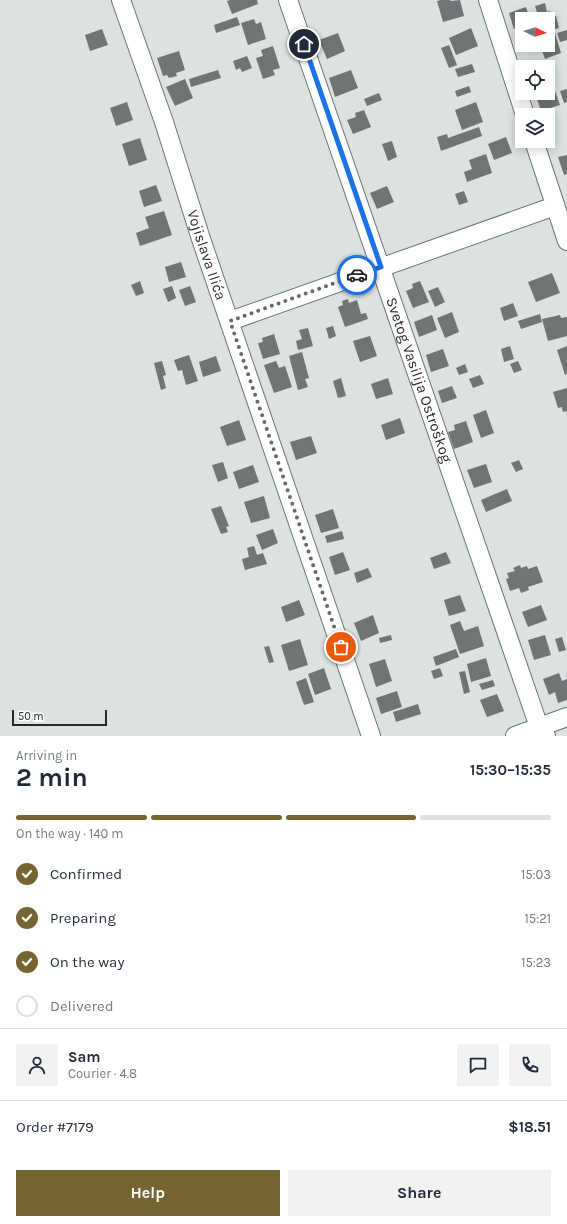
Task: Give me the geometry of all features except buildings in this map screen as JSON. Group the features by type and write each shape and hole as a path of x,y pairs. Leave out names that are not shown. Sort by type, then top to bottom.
{"street":[{"name":"Vojislava Ilića","path":"121,0 164,122 201,239 371,736"},
{"name":"Svetog Vasilija Ostroškog","path":"288,0 542,732"},
{"path":"488,0 523,108"},
{"path":"536,148 567,241"},
{"path":"230,321 555,206"},
{"path":"515,736 542,732 567,717"}],"way so far":[{"path":"341,647 230,321 357,275"}],"route":[{"path":"304,44 381,267 357,275"}]}
